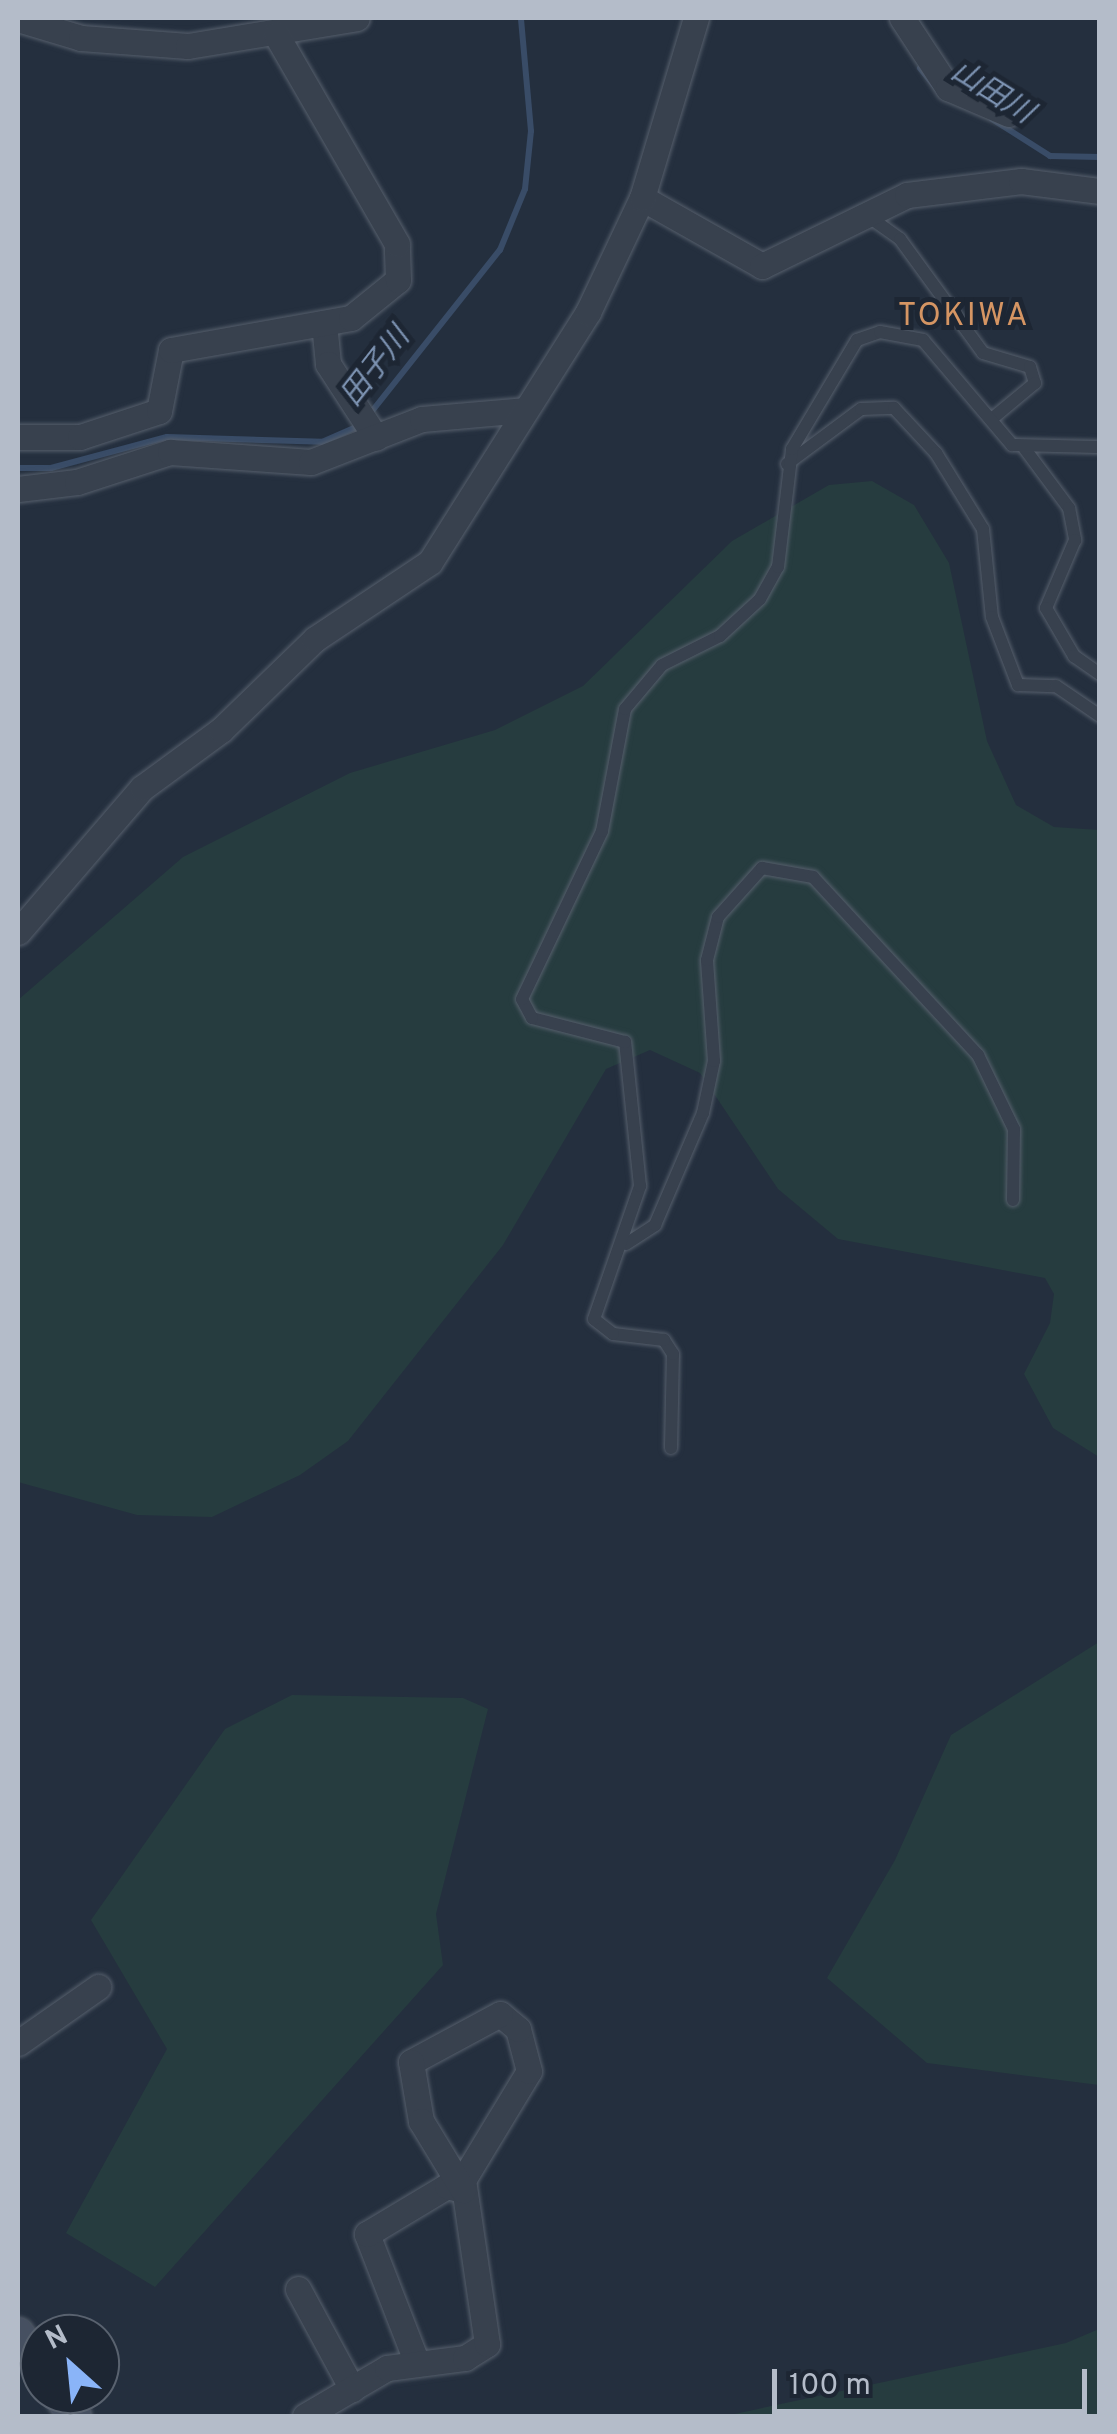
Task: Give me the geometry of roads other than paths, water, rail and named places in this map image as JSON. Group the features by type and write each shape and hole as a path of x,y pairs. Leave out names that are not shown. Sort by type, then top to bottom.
{"street":[{"path":"18,19 151,46 276,34 357,18"},
{"path":"18,932 130,799 221,730 315,639 430,562 588,312 642,198 696,18"},
{"path":"902,18 948,88 1009,114"},
{"path":"18,437 80,437 159,411 165,358 183,344 324,324 370,310 398,280 403,257 276,34"},
{"path":"642,198 762,266 863,213 908,195 1022,180 1100,191"},
{"path":"324,324 328,364 374,436"},
{"path":"18,489 76,482 170,452 293,464 422,418 524,410"},
{"path":"18,2043 98,1987"},
{"path":"305,2416 416,2358 465,2358 487,2344 463,2190 421,2121 411,2062 500,2014 518,2030 529,2071 463,2190"},
{"path":"416,2358 367,2234 447,2186 463,2190"},
{"path":"298,2288 352,2389"}],"lane":[{"path":"863,213 900,240 983,353 1030,367 1035,383 994,416"},
{"path":"671,1448 673,1354 664,1340 613,1334 594,1319 626,1244 640,1166 625,1042 532,1018 522,999 602,831 625,709 662,665 742,620 778,567 787,464 849,350 880,332 939,351 1025,449 1069,508 1075,540 1046,608 1074,656 1100,674"},
{"path":"787,464 861,409 894,408 936,453 982,529 992,617 1018,686 1056,686 1100,716"},
{"path":"1025,449 1100,447"},
{"path":"626,1244 655,1225 703,1112 714,1062 707,960 718,917 762,868 813,878 978,1055 1014,1130 1012,1200"}],"waterway":[{"name":"田子川","path":"369,415 500,250 525,189 531,131 521,18"},
{"name":"山田川","path":"920,68 937,89"},
{"name":"山田川","path":"992,119 1050,156 1100,157"},
{"name":"田子川","path":"18,468 51,468 167,437 322,442 361,425"}],"district":[{"name":"TOKIWA","path":"964,317"}]}
